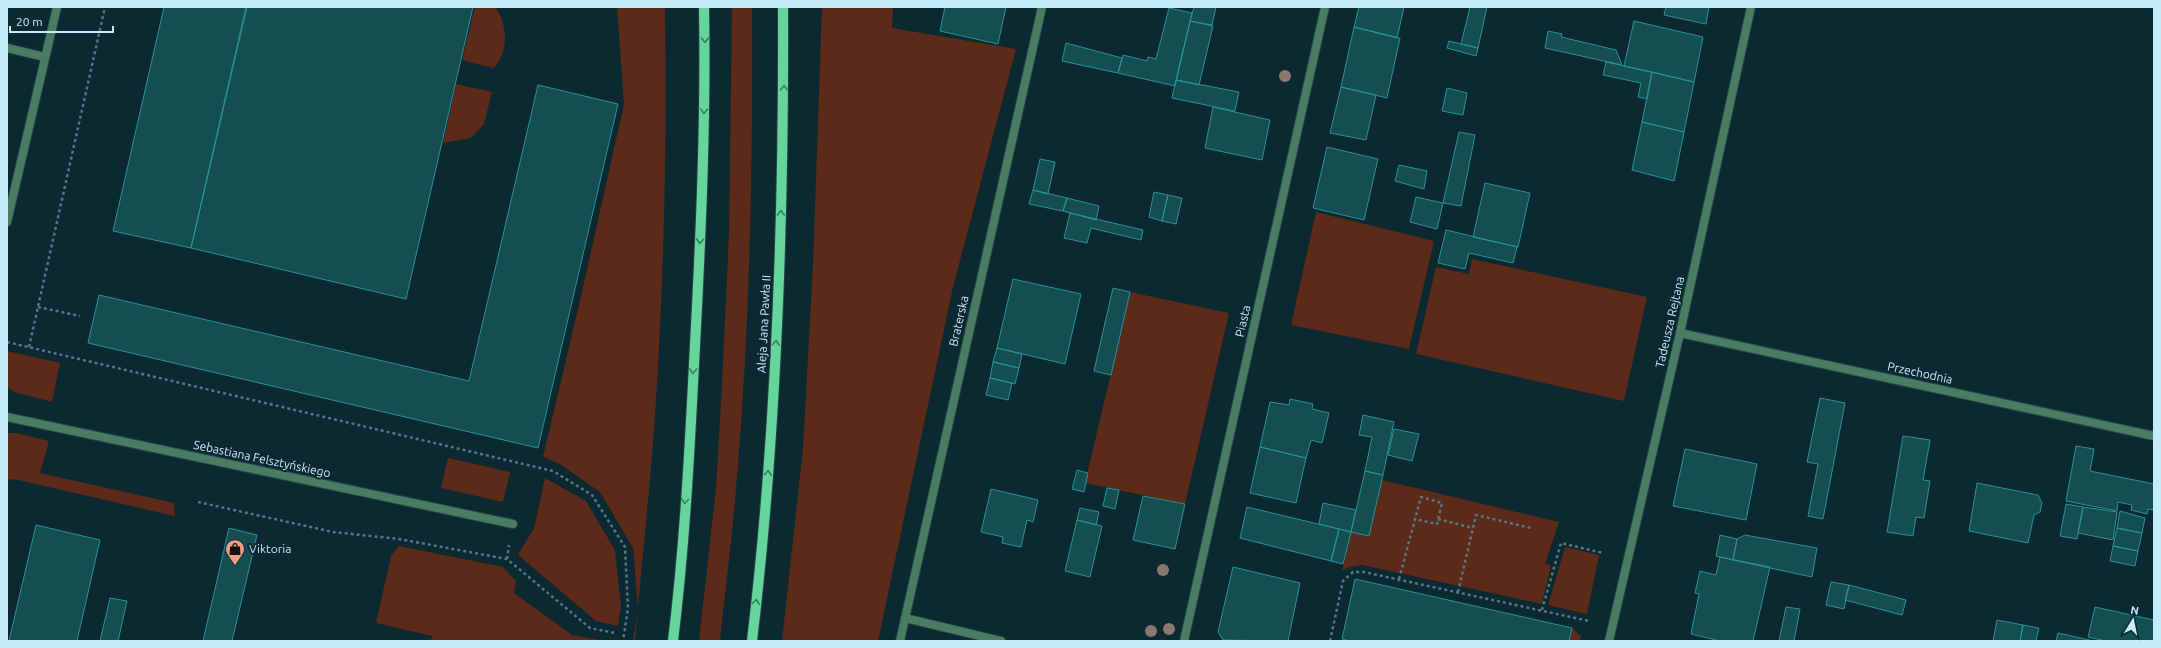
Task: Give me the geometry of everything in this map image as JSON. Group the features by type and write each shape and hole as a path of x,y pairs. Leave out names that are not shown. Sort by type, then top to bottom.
{"main road":[{"path":"673,641 689,457 701,232 705,72 704,7"},
{"name":"Aleja Jana Pawła II","path":"752,641 768,479 774,387 784,127 783,7"}],"street":[{"path":"7,222 57,7"},
{"name":"Braterska","path":"900,641 1042,7"},
{"name":"Piasta","path":"1184,641 1325,7"},
{"name":"Tadeusza Rejtana","path":"1609,641 1680,333 1751,7"},
{"path":"7,48 45,57"},
{"name":"Przechodnia","path":"1680,333 2154,436"},
{"name":"Sebastiana Felsztyńskiego","path":"7,417 513,524"},
{"path":"905,618 1001,641"}],"path":[{"path":"29,347 105,7"},
{"path":"38,307 80,316"},
{"path":"7,342 553,470 592,495 625,547 628,608 623,641"},
{"path":"1399,579 1415,519 1421,497 1442,503 1437,524 1415,519"},
{"path":"198,502 333,532 399,538 507,559 590,628 615,633"},
{"path":"1458,592 1476,515 1531,528"},
{"path":"1438,519 1473,528"},
{"path":"1542,610 1561,543 1603,553"},
{"path":"1330,641 1343,581 1353,572 1364,572 1399,579 1589,621"}],"shaded area":[{"path":"475,7 495,7 502,21 505,38 504,47 502,55 493,68 462,60"},
{"path":"617,7 665,7 666,112 661,304 656,400 638,608 633,548 600,492 558,463 543,457 624,104"},
{"path":"732,7 752,7 750,248 745,369 734,508 720,641 699,641 716,488 722,384 729,234"},
{"path":"822,7 893,7 892,28 1016,49 953,287 878,641 782,641 803,449 813,265"},
{"path":"456,84 492,92 484,124 471,138 443,143"},
{"path":"1316,212 1434,241 1409,349 1291,325"},
{"path":"1472,259 1647,297 1624,401 1416,354 1436,267 1469,274"},
{"path":"1130,292 1229,313 1185,504 1085,483"},
{"path":"7,351 60,363 52,402 14,392 7,387"},
{"path":"7,433 16,433 49,441 40,473 174,503 175,516 18,480 7,479"},
{"path":"448,458 510,472 503,502 441,488"},
{"path":"545,478 586,501 615,550 621,606 618,626 596,621 518,555 534,528"},
{"path":"1382,480 1559,522 1545,564 1551,565 1542,604 1362,565 1349,567 1342,571 1351,532 1369,536"},
{"path":"399,546 503,567 516,581 514,593 572,635 605,641 431,641 432,636 376,623 391,556"},
{"path":"1565,547 1599,555 1587,614 1548,605"},
{"path":"638,608 635,641 633,641"},
{"path":"1572,628 1581,636 1580,641 1569,641"}],"building":[{"path":"164,7 246,7 191,248 113,231"},
{"path":"247,7 473,7 406,299 191,248"},
{"path":"945,7 1006,7 998,44 940,31"},
{"path":"1194,7 1216,7 1212,25 1190,21"},
{"path":"1359,7 1404,7 1397,38 1354,27"},
{"path":"1470,7 1487,7 1478,48 1461,44"},
{"path":"1666,7 1709,7 1706,24 1664,15"},
{"path":"1169,8 1192,13 1175,86 1118,73 1123,55 1147,61 1148,57 1156,59"},
{"path":"1190,21 1213,26 1199,85 1176,80"},
{"path":"1634,21 1703,37 1694,82 1624,66"},
{"path":"1354,27 1400,38 1387,98 1341,87"},
{"path":"1548,31 1562,34 1561,37 1616,50 1622,65 1545,48"},
{"path":"1449,41 1478,48 1476,56 1447,48"},
{"path":"1066,43 1122,58 1118,73 1062,61"},
{"path":"1606,62 1652,72 1647,99 1638,97 1641,83 1603,75"},
{"path":"1652,72 1694,82 1684,132 1642,122"},
{"path":"1176,80 1239,92 1235,111 1172,98"},
{"path":"538,85 618,104 538,448 88,343 99,295 469,381"},
{"path":"1341,87 1376,95 1366,140 1330,133"},
{"path":"1447,88 1467,93 1463,115 1442,111"},
{"path":"1213,107 1270,120 1262,160 1205,148"},
{"path":"1642,122 1684,132 1674,181 1632,170"},
{"path":"1459,132 1475,135 1461,206 1443,203"},
{"path":"1327,147 1378,159 1364,220 1313,208"},
{"path":"1040,159 1055,162 1048,194 1033,190"},
{"path":"1399,165 1427,171 1424,189 1395,181"},
{"path":"1485,183 1530,193 1518,247 1473,237"},
{"path":"1033,190 1067,198 1063,211 1029,204"},
{"path":"1154,192 1168,195 1162,221 1149,217"},
{"path":"1168,195 1182,198 1176,224 1162,221"},
{"path":"1416,197 1443,203 1437,229 1410,222"},
{"path":"1067,198 1099,206 1096,220 1063,211"},
{"path":"1070,213 1143,230 1141,240 1091,228 1087,243 1064,238"},
{"path":"1446,230 1517,247 1513,263 1469,253 1465,269 1438,263"},
{"path":"1013,279 1081,294 1065,364 997,348"},
{"path":"1113,288 1130,292 1111,375 1094,371"},
{"path":"997,348 1022,354 1019,368 993,362"},
{"path":"993,362 1019,368 1015,384 990,378"},
{"path":"990,378 1012,383 1008,400 986,395"},
{"path":"1820,398 1845,403 1823,519 1808,516 1818,464 1807,462"},
{"path":"1290,399 1313,404 1312,409 1329,413 1322,443 1311,440 1306,458 1260,447 1270,402 1289,405"},
{"path":"1363,415 1394,422 1383,475 1365,471 1372,437 1359,435"},
{"path":"1394,429 1419,434 1412,461 1388,455"},
{"path":"1903,436 1930,440 1923,480 1930,481 1924,518 1916,517 1913,536 1887,532"},
{"path":"2076,446 2094,449 2090,471 2154,484 2154,510 2148,509 2147,514 2131,510 2132,505 2118,502 2117,511 2066,501"},
{"path":"1260,447 1306,458 1296,503 1250,493"},
{"path":"1685,449 1757,464 1746,520 1673,506"},
{"path":"1077,470 1088,473 1084,492 1072,489"},
{"path":"1365,471 1383,475 1369,536 1351,532"},
{"path":"1977,483 2038,495 2042,503 2040,512 2034,515 2028,543 1969,531"},
{"path":"1107,488 1119,490 1115,509 1103,506"},
{"path":"991,489 1038,500 1033,522 1027,520 1021,547 1002,543 1003,537 981,532"},
{"path":"1143,496 1185,504 1175,549 1133,540"},
{"path":"1323,503 1356,510 1351,532 1319,524"},
{"path":"2066,504 2083,507 2077,539 2060,536"},
{"path":"1247,507 1339,529 1331,561 1240,538"},
{"path":"2083,507 2117,512 2113,540 2078,533"},
{"path":"1080,508 1099,512 1096,525 1077,520"},
{"path":"2120,511 2145,518 2142,533 2117,528"},
{"path":"1077,520 1102,526 1090,577 1065,571"},
{"path":"36,525 100,540 77,641 9,641"},
{"path":"229,528 257,535 232,641 203,641"},
{"path":"2117,528 2142,533 2138,551 2113,546"},
{"path":"1339,529 1351,532 1343,564 1331,561"},
{"path":"1720,535 1737,539 1733,560 1716,556"},
{"path":"1745,535 1817,548 1812,577 1733,560 1737,539"},
{"path":"2113,546 2138,551 2135,566 2110,561"},
{"path":"1720,557 1770,567 1753,641 1720,641 1691,634 1699,594 1695,593 1700,571 1716,575"},
{"path":"1233,567 1300,583 1288,641 1223,640 1218,632"},
{"path":"1355,579 1572,628 1569,641 1350,641 1342,639"},
{"path":"1831,582 1849,585 1844,609 1826,605"},
{"path":"1849,585 1906,600 1902,615 1845,600"},
{"path":"110,598 127,601 118,641 100,641"},
{"path":"1786,607 1800,609 1794,641 1779,641"},
{"path":"2095,607 2154,620 2154,641 2105,641 2088,637"},
{"path":"1997,620 2023,625 2020,641 1993,641"},
{"path":"2023,625 2039,628 2036,641 2020,641"},
{"path":"2058,633 2094,641 2056,641"}],"place":[{"name":"Viktoria","path":"235,566"}]}
